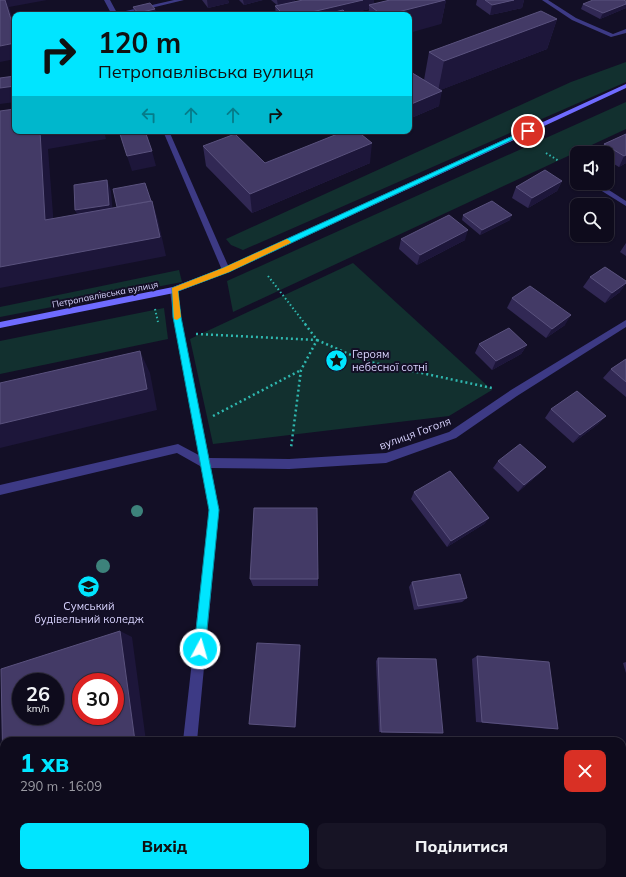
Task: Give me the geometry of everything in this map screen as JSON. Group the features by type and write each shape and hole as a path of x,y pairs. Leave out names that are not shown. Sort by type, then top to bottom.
{"main road":[{"name":"Петропавлівська вулиця","path":"0,325 174,290 226,270 626,86"}],"street":[{"path":"107,0 113,12"},
{"path":"128,12 180,0"},
{"path":"545,0 574,19 614,36 626,31"},
{"path":"167,134 226,270"},
{"path":"604,190 626,204"},
{"path":"174,290 177,317 214,510 190,737"},
{"name":"вулиця Гоголя","path":"204,463 289,464 386,458 452,435 514,393 626,323"},
{"path":"0,490 178,448 204,463"}],"path":[{"path":"268,276 317,340"},
{"path":"155,308 158,322"},
{"path":"190,333 317,340 365,361 514,393"},
{"path":"289,464 301,370 317,340"},
{"path":"198,424 301,370"}],"green space":[{"path":"626,62 626,82 243,250 231,245 226,239 571,82"},
{"path":"626,102 626,129 589,146 570,146 570,155 233,312 227,281"},
{"path":"353,263 492,390 449,416 213,444 190,339"},
{"path":"179,270 182,282 0,317 0,307"},
{"path":"164,308 168,339 0,374 0,341"}],"building":[{"path":"0,0 5,0 12,23 12,44 0,46"},
{"path":"303,0 363,0 312,12 281,12 275,6"},
{"path":"390,0 445,0 398,12 378,12 369,5"},
{"path":"485,0 514,0 492,5"},
{"path":"593,0 623,0 626,1 626,4 603,13 583,4"},
{"path":"150,3 155,9 137,12 133,7"},
{"path":"541,11 557,19 444,61 429,52"},
{"path":"412,73 442,91 412,104"},
{"path":"12,76 12,86 0,88 0,78"},
{"path":"12,109 12,134 40,134 45,220 152,201 160,237 0,267 0,111"},
{"path":"120,134 146,134 152,151 127,156"},
{"path":"235,134 265,163 338,134 361,134 372,143 250,194 203,146"},
{"path":"626,134 626,155 624,156 614,150 614,146 607,146 604,144"},
{"path":"545,170 562,181 532,198 516,187"},
{"path":"107,180 109,205 75,210 74,185"},
{"path":"145,183 151,201 117,207 113,189"},
{"path":"492,201 512,215 482,230 463,215"},
{"path":"449,215 468,230 420,255 401,239"},
{"path":"605,267 626,281 626,283 612,293 590,277"},
{"path":"530,286 571,315 552,329 512,298"},
{"path":"509,328 527,345 496,361 479,344"},
{"path":"140,351 147,389 0,424 0,383"},
{"path":"626,359 626,382 611,369"},
{"path":"577,391 606,416 580,435 551,409"},
{"path":"520,444 546,467 524,485 498,461"},
{"path":"450,471 489,518 451,541 414,492"},
{"path":"254,508 317,508 318,579 250,579"},
{"path":"460,574 467,598 418,606 412,582"},
{"path":"120,631 134,737 2,737 1,669"},
{"path":"257,643 300,645 295,727 249,724"},
{"path":"477,656 549,662 558,729 482,722"},
{"path":"378,658 436,659 443,733 381,732"}],"slow traffic":[{"path":"177,317 174,290 226,270 287,242"}],"place":[{"name":"Героям небесної сотні","path":"336,360"},
{"name":"Сумський будівельний коледж","path":"89,586"}],"route":[{"path":"200,649 214,510 177,317 174,290 226,270 528,131"}]}
